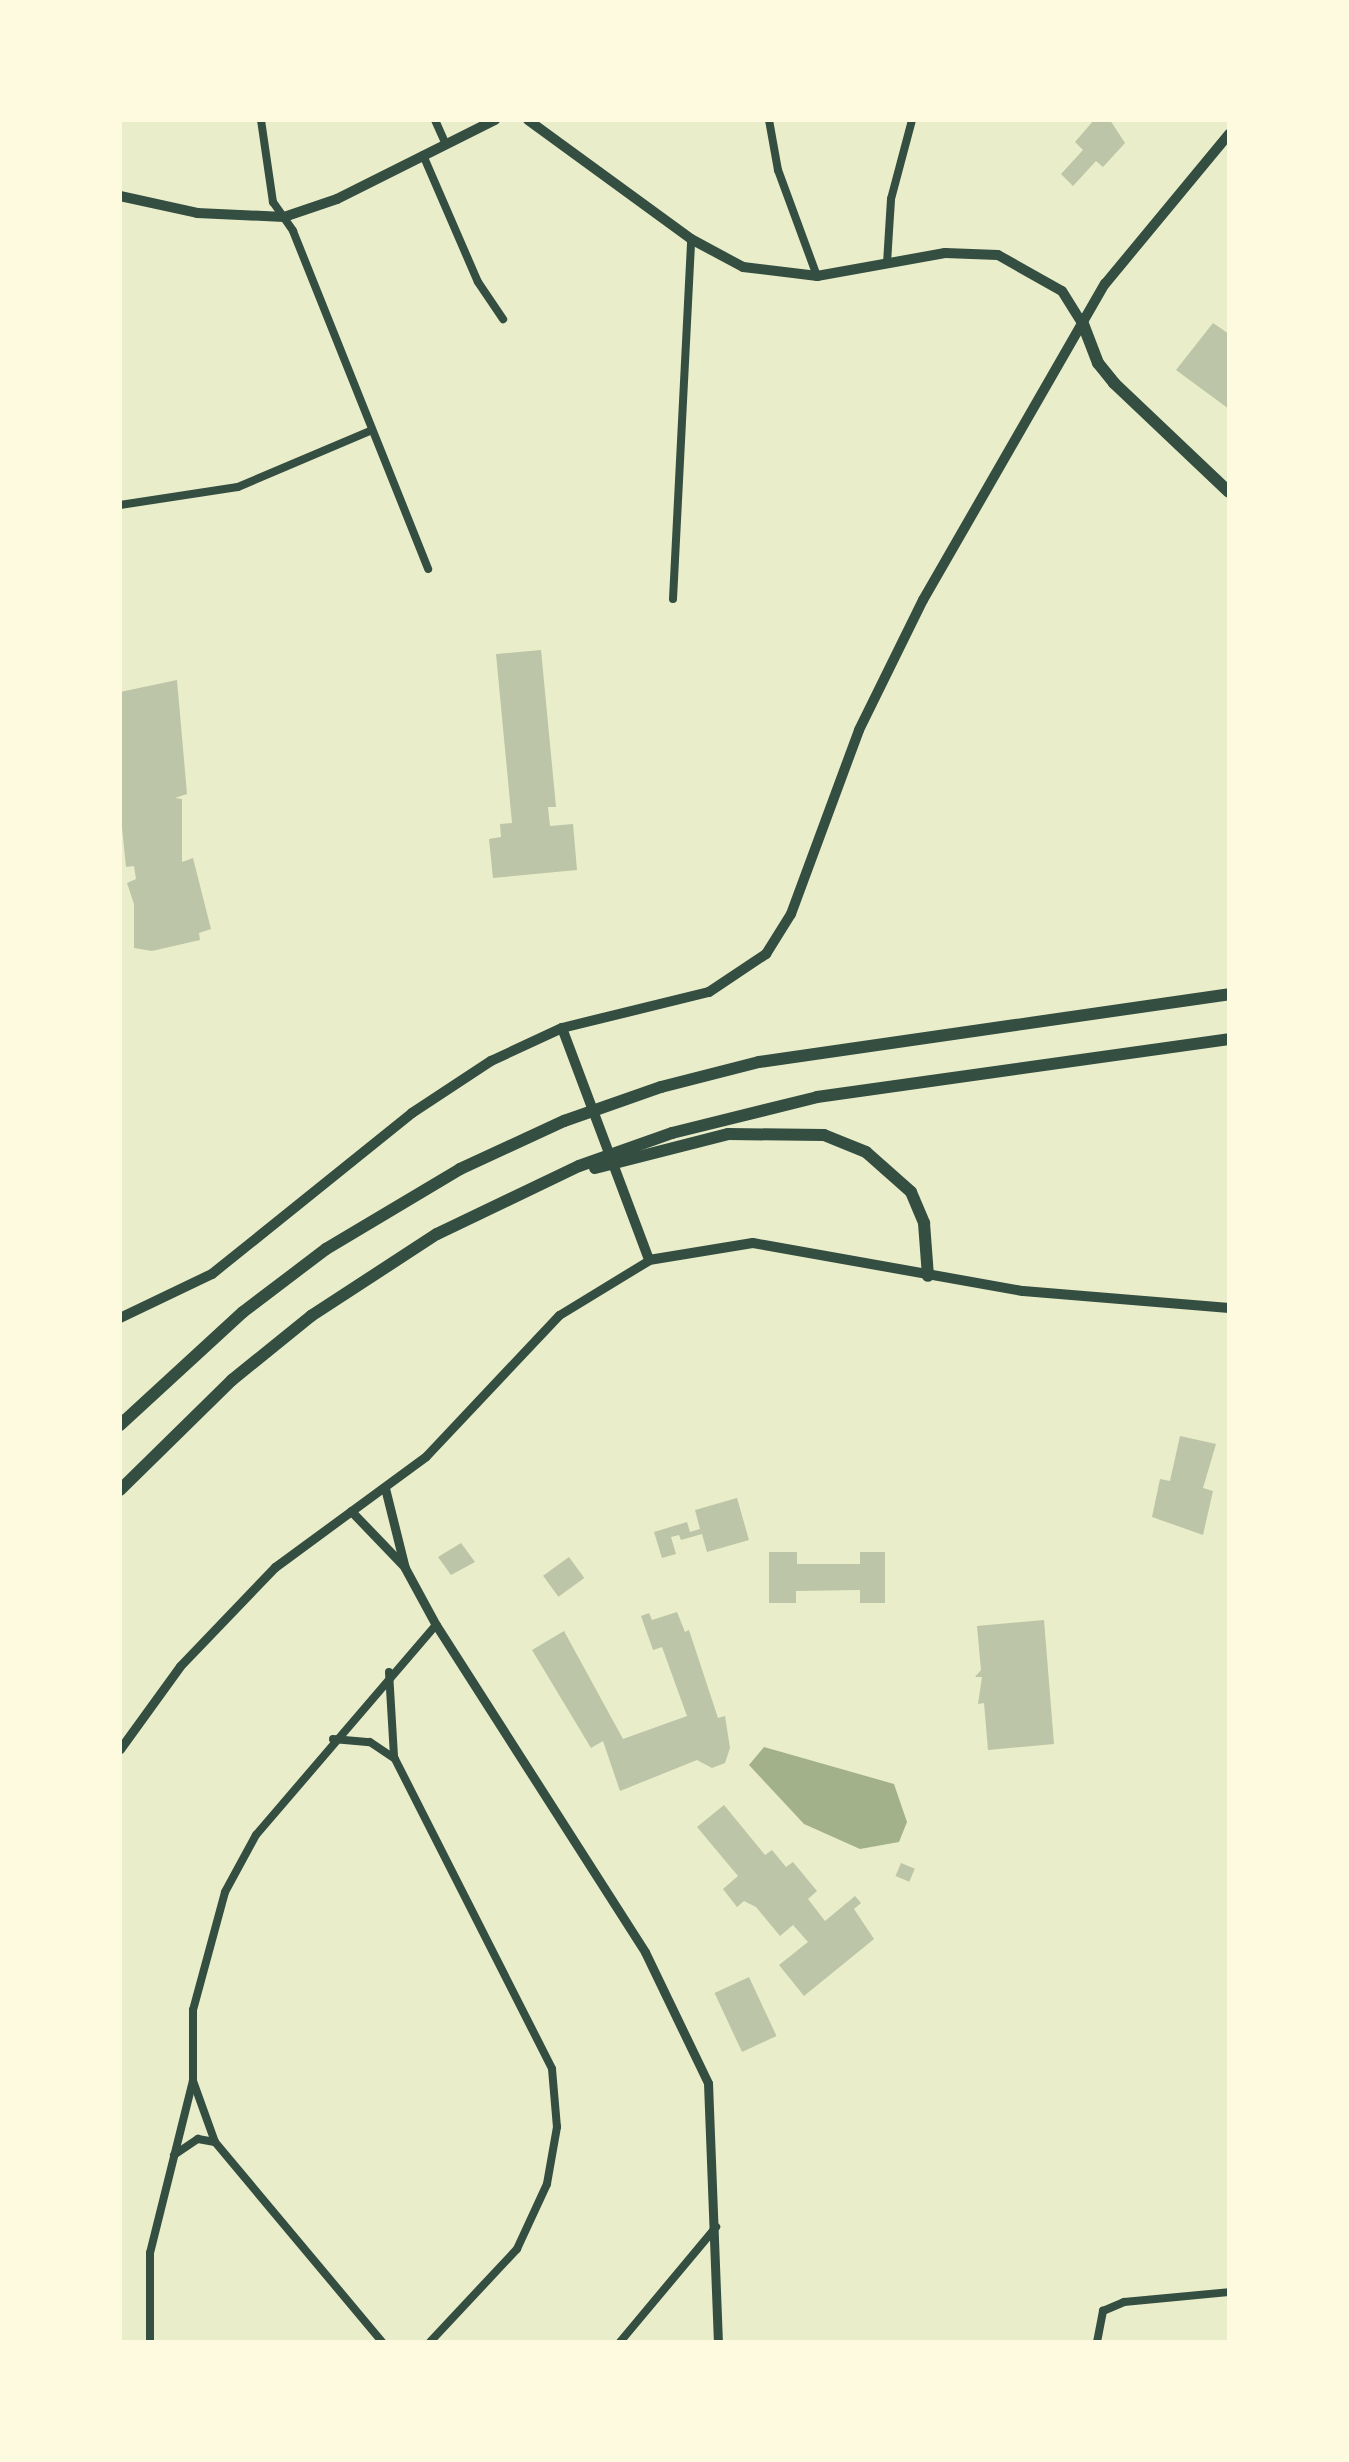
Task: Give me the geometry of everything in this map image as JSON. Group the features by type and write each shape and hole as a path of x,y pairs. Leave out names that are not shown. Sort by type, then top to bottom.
{"highway":[{"path":"1083,324 1098,363 1121,392 1229,492"},
{"path":"120,1425 243,1312 326,1249 460,1169 580,1115 660,1086 792,1055 1229,994"},
{"path":"120,1490 232,1380 311,1316 437,1234 530,1187 625,1148 766,1108 1229,1040"},
{"path":"530,1187 702,1138 780,1131 824,1135 866,1152 911,1192 924,1223 928,1276"}],"main road":[{"path":"120,196 197,214 284,217 337,199 495,120"},
{"path":"528,120 691,239 759,272 817,276 946,253 998,255 1062,290 1083,324"},
{"path":"120,1318 212,1274 434,1097 562,1028 709,992 745,972 773,946 898,645 1083,324 1146,229 1229,134"},
{"path":"562,1028 625,1203 650,1260 753,1243 928,1276 1070,1297 1229,1308"}],"street":[{"path":"261,120 272,202 284,217 428,569"},
{"path":"435,120 445,142"},
{"path":"769,120 778,170 817,276"},
{"path":"888,264 891,199 912,120"},
{"path":"423,155 478,282 503,319"},
{"path":"673,599 691,239"},
{"path":"120,505 238,487 370,431"},
{"path":"120,1749 157,1692 214,1628 294,1552 385,1488 443,1440 558,1316 650,1260"},
{"path":"385,1488 406,1568 436,1625 645,1952 708,2083 718,2342"},
{"path":"351,1511 406,1568"},
{"path":"150,2342 150,2253 193,2081 196,1995 225,1892 256,1835 389,1672 436,1625"},
{"path":"389,1672 387,1724 394,1759 552,2069 557,2127 547,2184 517,2249 430,2342"},
{"path":"334,1738 370,1742 394,1759"},
{"path":"193,2081 216,2142 382,2342"},
{"path":"174,2155 198,2139 216,2142"},
{"path":"620,2342 666,2279 716,2227"},
{"path":"1097,2342 1104,2312 1124,2302 1229,2292"}],"shaded area":[{"path":"764,1747 894,1784 907,1822 899,1842 860,1849 804,1824 749,1765"}],"building":[{"path":"1094,120 1110,120 1125,143 1103,167 1096,161 1073,186 1061,174 1083,150 1075,142"},
{"path":"1213,323 1229,334 1229,409 1176,370"},
{"path":"541,650 556,807 548,807 550,826 573,824 577,870 493,878 489,839 501,837 500,824 512,823 496,654"},
{"path":"177,680 187,794 175,798 182,799 182,862 193,858 211,929 199,933 200,940 152,951 134,948 134,904 127,883 136,879 134,866 126,867 120,808 120,692"},
{"path":"1180,1436 1216,1444 1203,1488 1213,1491 1203,1535 1152,1517 1160,1479 1170,1481"},
{"path":"737,1498 749,1540 707,1552 702,1534 681,1540 679,1535 671,1537 676,1554 662,1558 654,1532 687,1522 690,1532 700,1529 695,1510"},
{"path":"461,1543 475,1562 451,1575 438,1557"},
{"path":"769,1552 797,1552 797,1564 860,1564 860,1552 885,1552 885,1603 860,1603 860,1590 796,1591 796,1603 769,1603"},
{"path":"569,1557 584,1578 558,1597 543,1576"},
{"path":"677,1612 685,1632 689,1630 718,1718 725,1716 730,1748 725,1763 712,1768 697,1760 620,1791 603,1741 591,1748 532,1650 564,1631 623,1739 687,1716 662,1647 653,1650 641,1616 649,1613 652,1620"},
{"path":"1044,1620 1054,1744 988,1750 984,1703 978,1704 982,1677 975,1677 981,1670 977,1626"},
{"path":"724,1805 765,1855 772,1850 786,1867 793,1862 817,1891 808,1899 825,1921 855,1896 861,1903 854,1909 874,1939 804,1996 779,1965 808,1942 793,1925 780,1936 756,1907 744,1901 737,1907 723,1889 738,1876 697,1827"},
{"path":"901,1863 915,1869 909,1882 896,1876"},
{"path":"749,1977 776,2036 742,2052 715,1993"}]}
